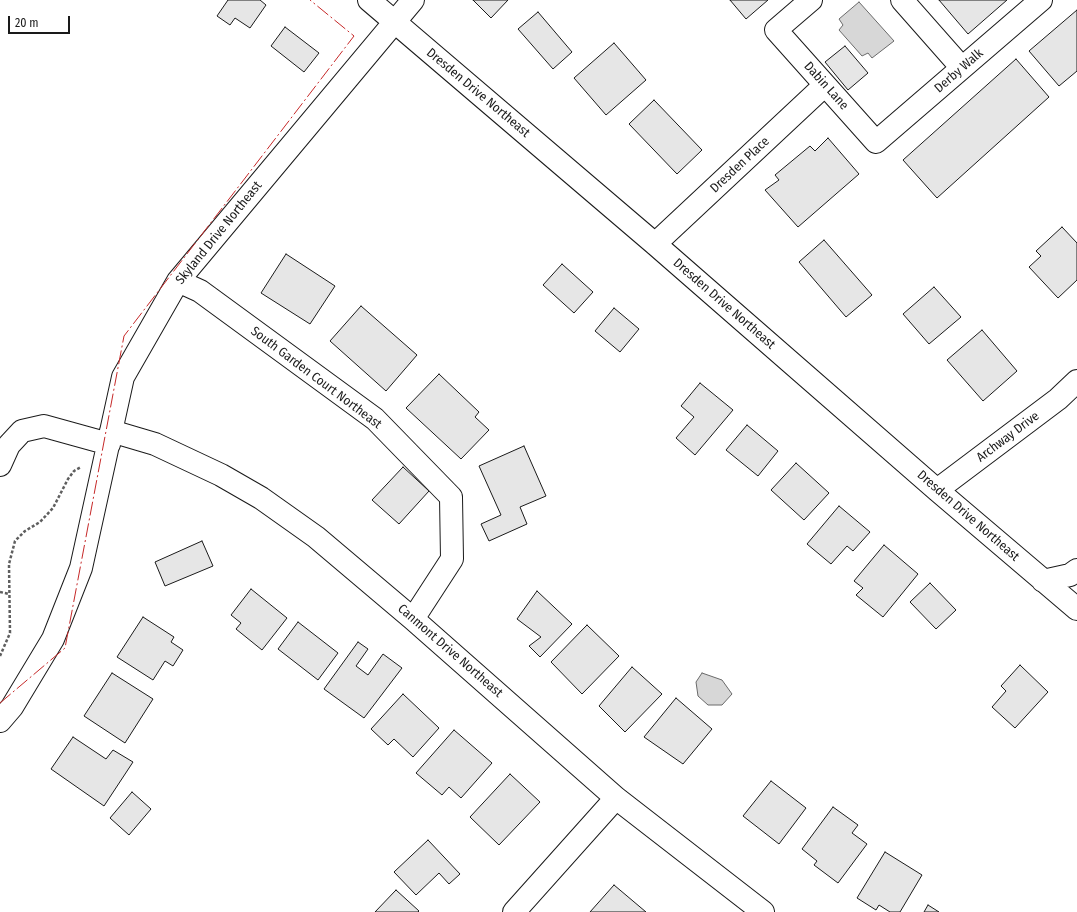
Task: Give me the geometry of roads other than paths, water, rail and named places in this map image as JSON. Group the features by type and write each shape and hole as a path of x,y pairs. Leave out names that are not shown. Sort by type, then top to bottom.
{"street":[{"name":"Dresden Drive Northeast","path":"369,0 655,244 937,490 1077,609"},
{"name":"Skyland Drive Northeast","path":"0,721 12,707 53,639 81,568 123,377 178,281 413,0"},
{"name":"Dabin Lane","path":"810,0 776,30 876,142"},
{"path":"902,0 962,68"},
{"name":"Derby Walk","path":"876,142 1041,0"},
{"name":"Dresden Place","path":"655,244 825,85"},
{"name":"South Garden Court Northeast","path":"178,281 200,291 375,419 451,497 452,559 413,619"},
{"name":"Archway Drive","path":"937,490 1058,399 1077,381"},
{"name":"Canmont Drive Northeast","path":"0,465 9,445 22,431 44,426 110,438 155,444 221,476 261,498 316,537 413,619 616,798 763,912"},
{"path":"1043,580 1070,575 1077,570"},
{"path":"514,912 616,798"}]}
